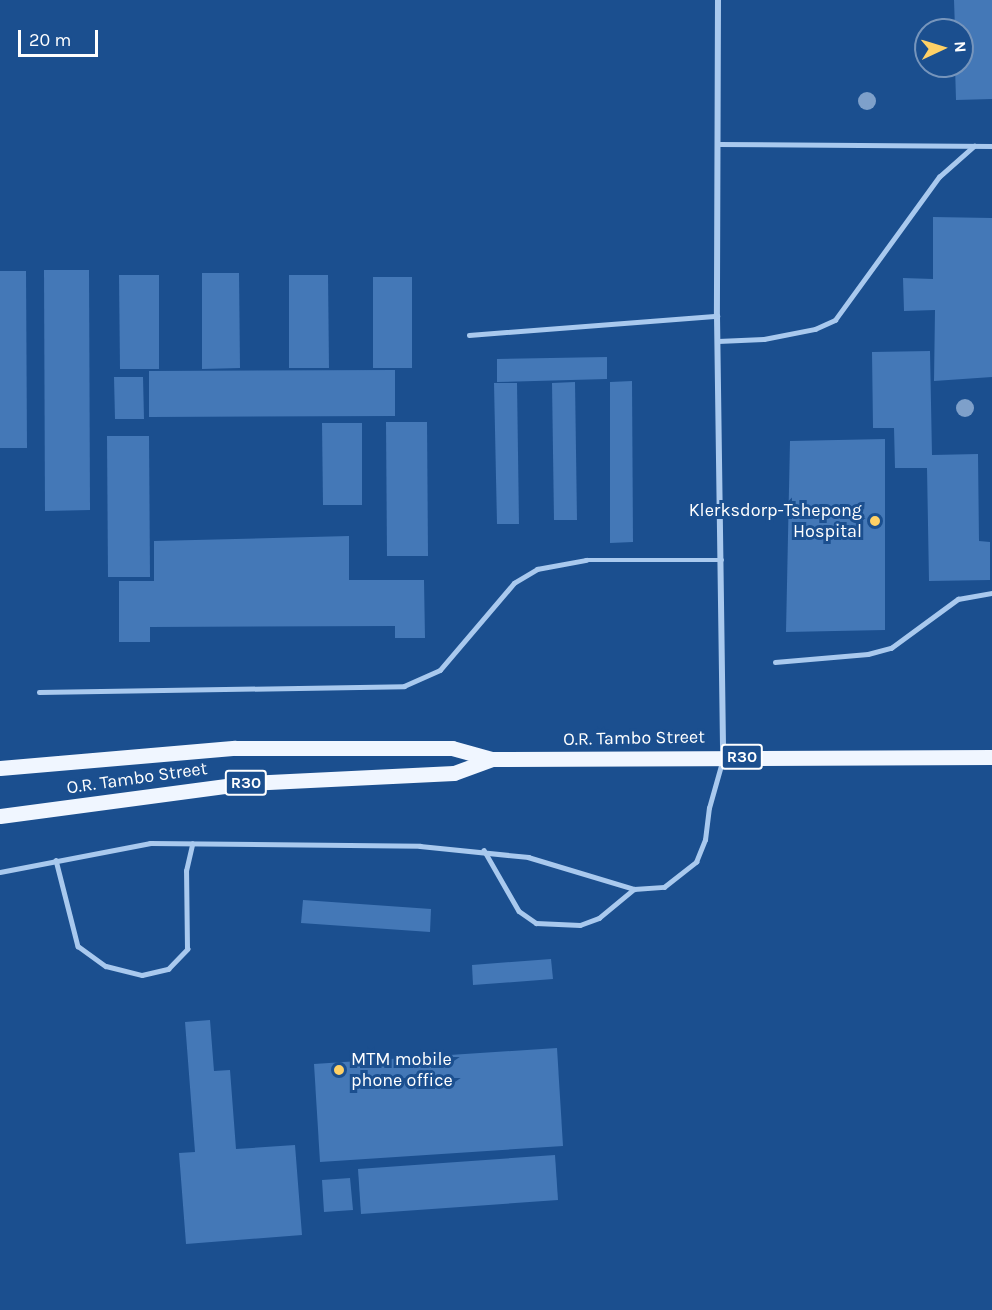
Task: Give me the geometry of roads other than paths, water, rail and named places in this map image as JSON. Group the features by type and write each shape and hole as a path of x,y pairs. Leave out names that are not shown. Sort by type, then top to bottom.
{"main road":[{"name":"O.R. Tambo Street","path":"0,768 235,748 452,748 492,759 992,757"},
{"name":"O.R. Tambo Street","path":"0,816 247,783 454,773 492,759"}],"street":[{"path":"718,0 717,316 723,757"}],"lane":[{"path":"718,144 992,146"},
{"path":"718,341 764,339 815,329 835,320 939,177 974,146"},
{"path":"469,335 717,316"},
{"path":"39,692 404,686 440,670 514,583 537,569 586,560 722,560"},
{"path":"775,662 868,654 891,648 958,599 992,593"},
{"path":"0,872 150,843 484,850 571,867 634,889 664,886 696,862 705,840 709,808 723,757"},
{"path":"56,860 78,946 106,966 142,975 168,969 187,949 186,871 192,844"},
{"path":"484,850 519,911 536,922 580,925 599,918 634,889"}],"place":[{"name":"Klerksdorp-Tshepong Hospital","path":"875,521"},
{"name":"MTM mobile phone office","path":"339,1070"}]}
